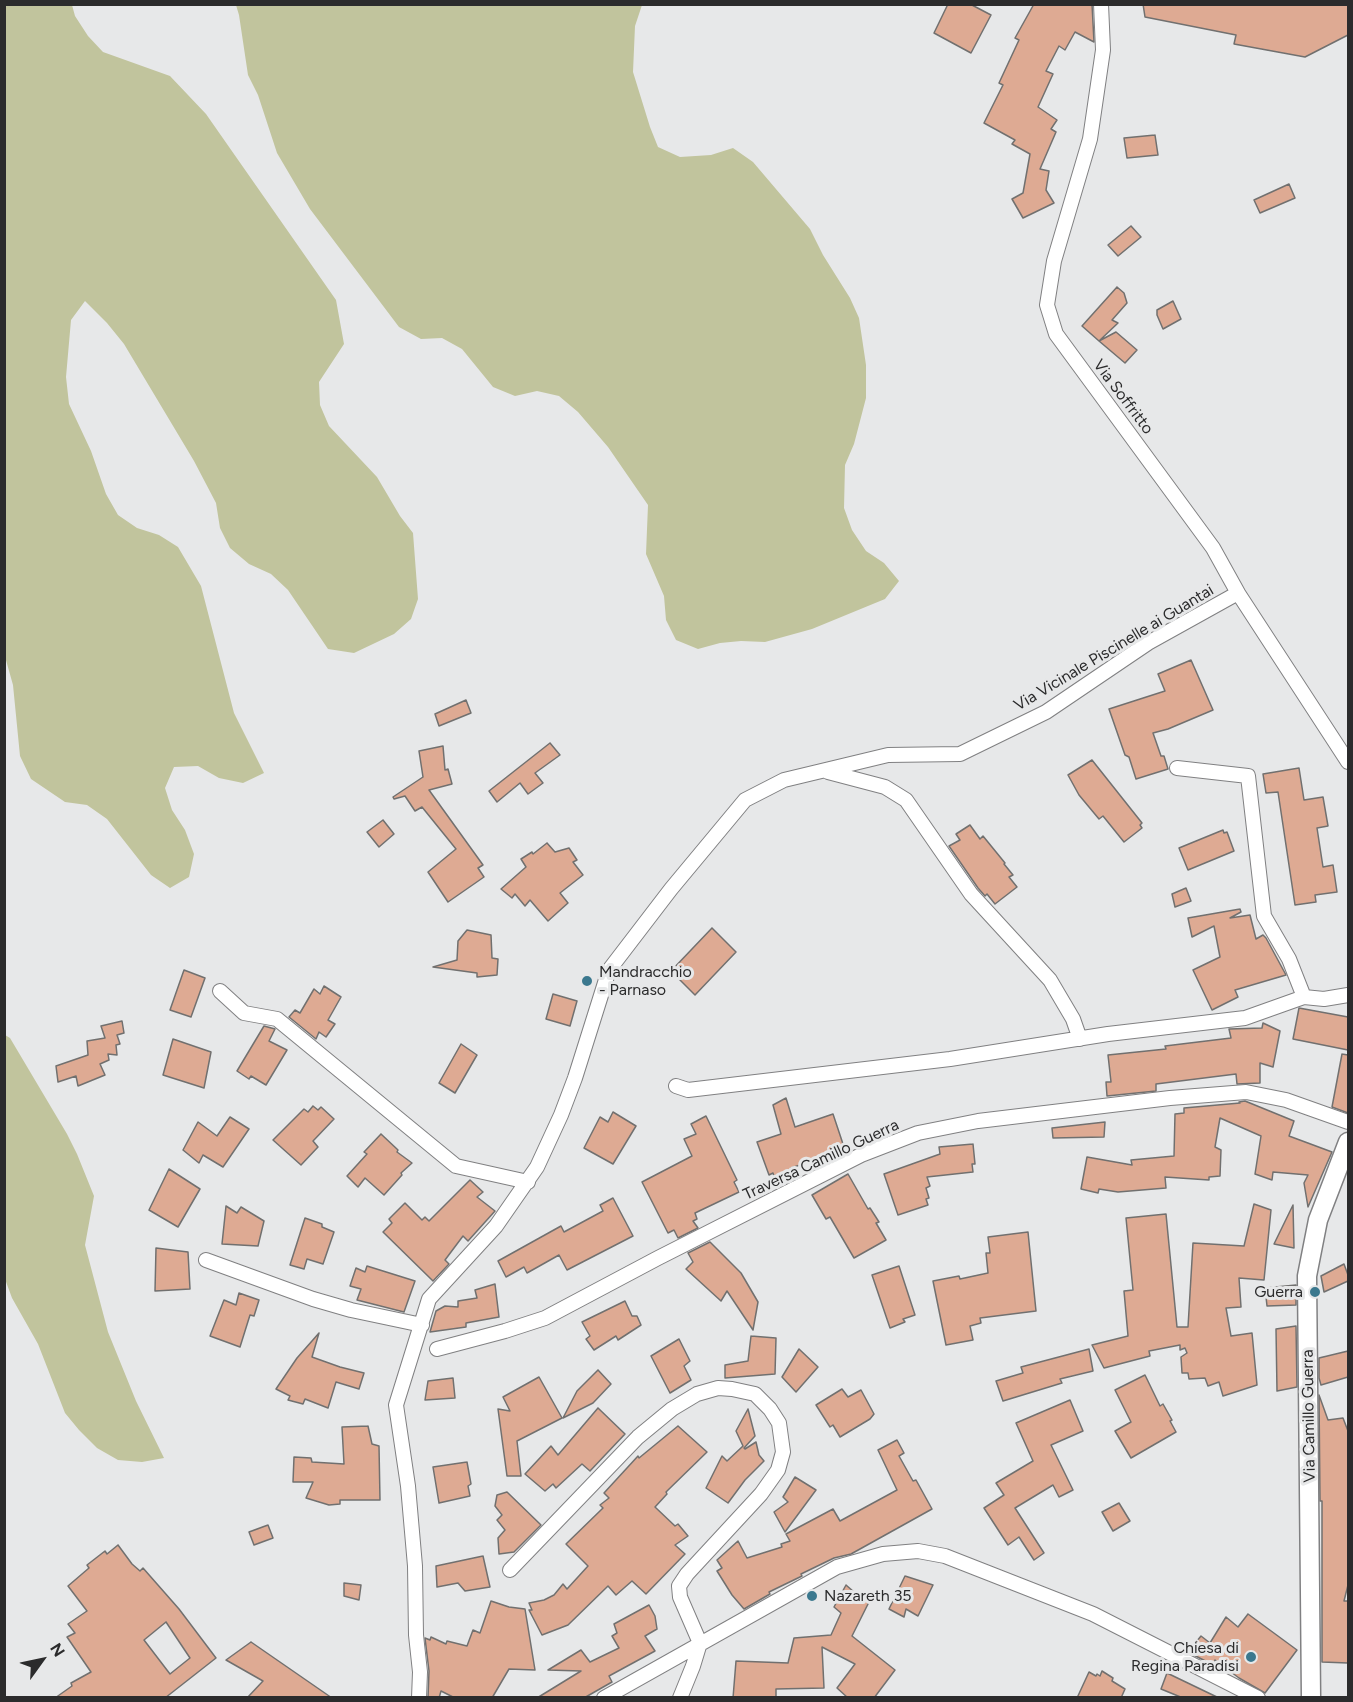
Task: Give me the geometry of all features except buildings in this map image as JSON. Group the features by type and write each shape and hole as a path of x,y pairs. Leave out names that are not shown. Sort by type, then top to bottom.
{"street":[{"name":"Via Soffritto","path":"1101,4 1103,50 1090,139 1054,261 1047,305 1056,334 1213,548 1239,593 1348,762"},
{"name":"Via Vicinale Piscinelle ai Guantai","path":"419,1698 415,1566 396,1405 429,1299 496,1226 537,1167 575,1078 609,970 671,889 745,800 784,780 888,755 960,754 1046,712 1148,644 1239,593"},
{"path":"1177,768 1248,776 1264,916 1289,959 1304,997"},
{"path":"820,771 885,787 906,800 971,894 1050,980 1073,1019 1080,1039"},
{"path":"220,992 244,1012 277,1018 456,1166 528,1182"},
{"path":"676,1086 688,1090 950,1059 1080,1039 1245,1018 1304,997 1324,999 1348,995"},
{"name":"Traversa Camillo Guerra","path":"437,1349 545,1318 861,1155 918,1133 978,1121 1170,1098 1246,1092 1286,1100 1348,1122"},
{"name":"Via Camillo Guerra","path":"1311,1698 1307,1276 1318,1220 1348,1142"},
{"path":"206,1260 322,1302 422,1325"},
{"path":"510,1570 638,1437 672,1409 697,1394 718,1388 755,1394 780,1423 783,1452 778,1470 761,1494 687,1574 679,1586 680,1597 700,1643 680,1698"},
{"path":"604,1698 837,1567 884,1554 918,1551 945,1556 1093,1614 1258,1698"}],"green space":[{"path":"4,5 72,5 75,16 88,36 103,52 170,76 206,114 336,300 344,344 319,382 320,405 329,426 377,477 413,533 418,599 411,619 394,634 354,653 328,649 288,590 271,574 249,564 230,548 220,528 216,503 194,461 124,344 85,301 71,320 66,377 69,404 91,451 106,494 118,515 137,528 159,535 178,547 201,586 234,713 264,773 243,783 219,778 198,766 174,767 165,788 172,810 185,830 194,854 189,877 170,888 151,875 107,819 87,805 65,802 31,779 20,756 13,685 4,653"},
{"path":"236,5 642,5 635,26 633,72 658,147 680,157 711,155 733,148 753,162 810,229 859,318 866,365 866,398 854,444 845,465 844,508 852,530 866,551 884,563 899,581 885,599 812,629 765,642 720,643 698,649 676,640 666,620 664,596 646,554 648,505 608,447 578,412 559,396 537,391 515,396 493,387 462,349 442,338 421,339 399,327 310,209 277,153 258,95 248,75"},
{"path":"5,1035 10,1038 67,1134 94,1196 85,1245 108,1332 136,1401 164,1458 142,1462 118,1460 97,1448 79,1430 65,1413 38,1344 12,1298 5,1279"}],"place":[{"name":"Mandracchio - Parnaso","path":"587,981"},
{"name":"Guerra","path":"1315,1292"},
{"name":"Nazareth 35","path":"812,1596"},
{"name":"Chiesa di Regina Paradisi","path":"1251,1657"}]}
